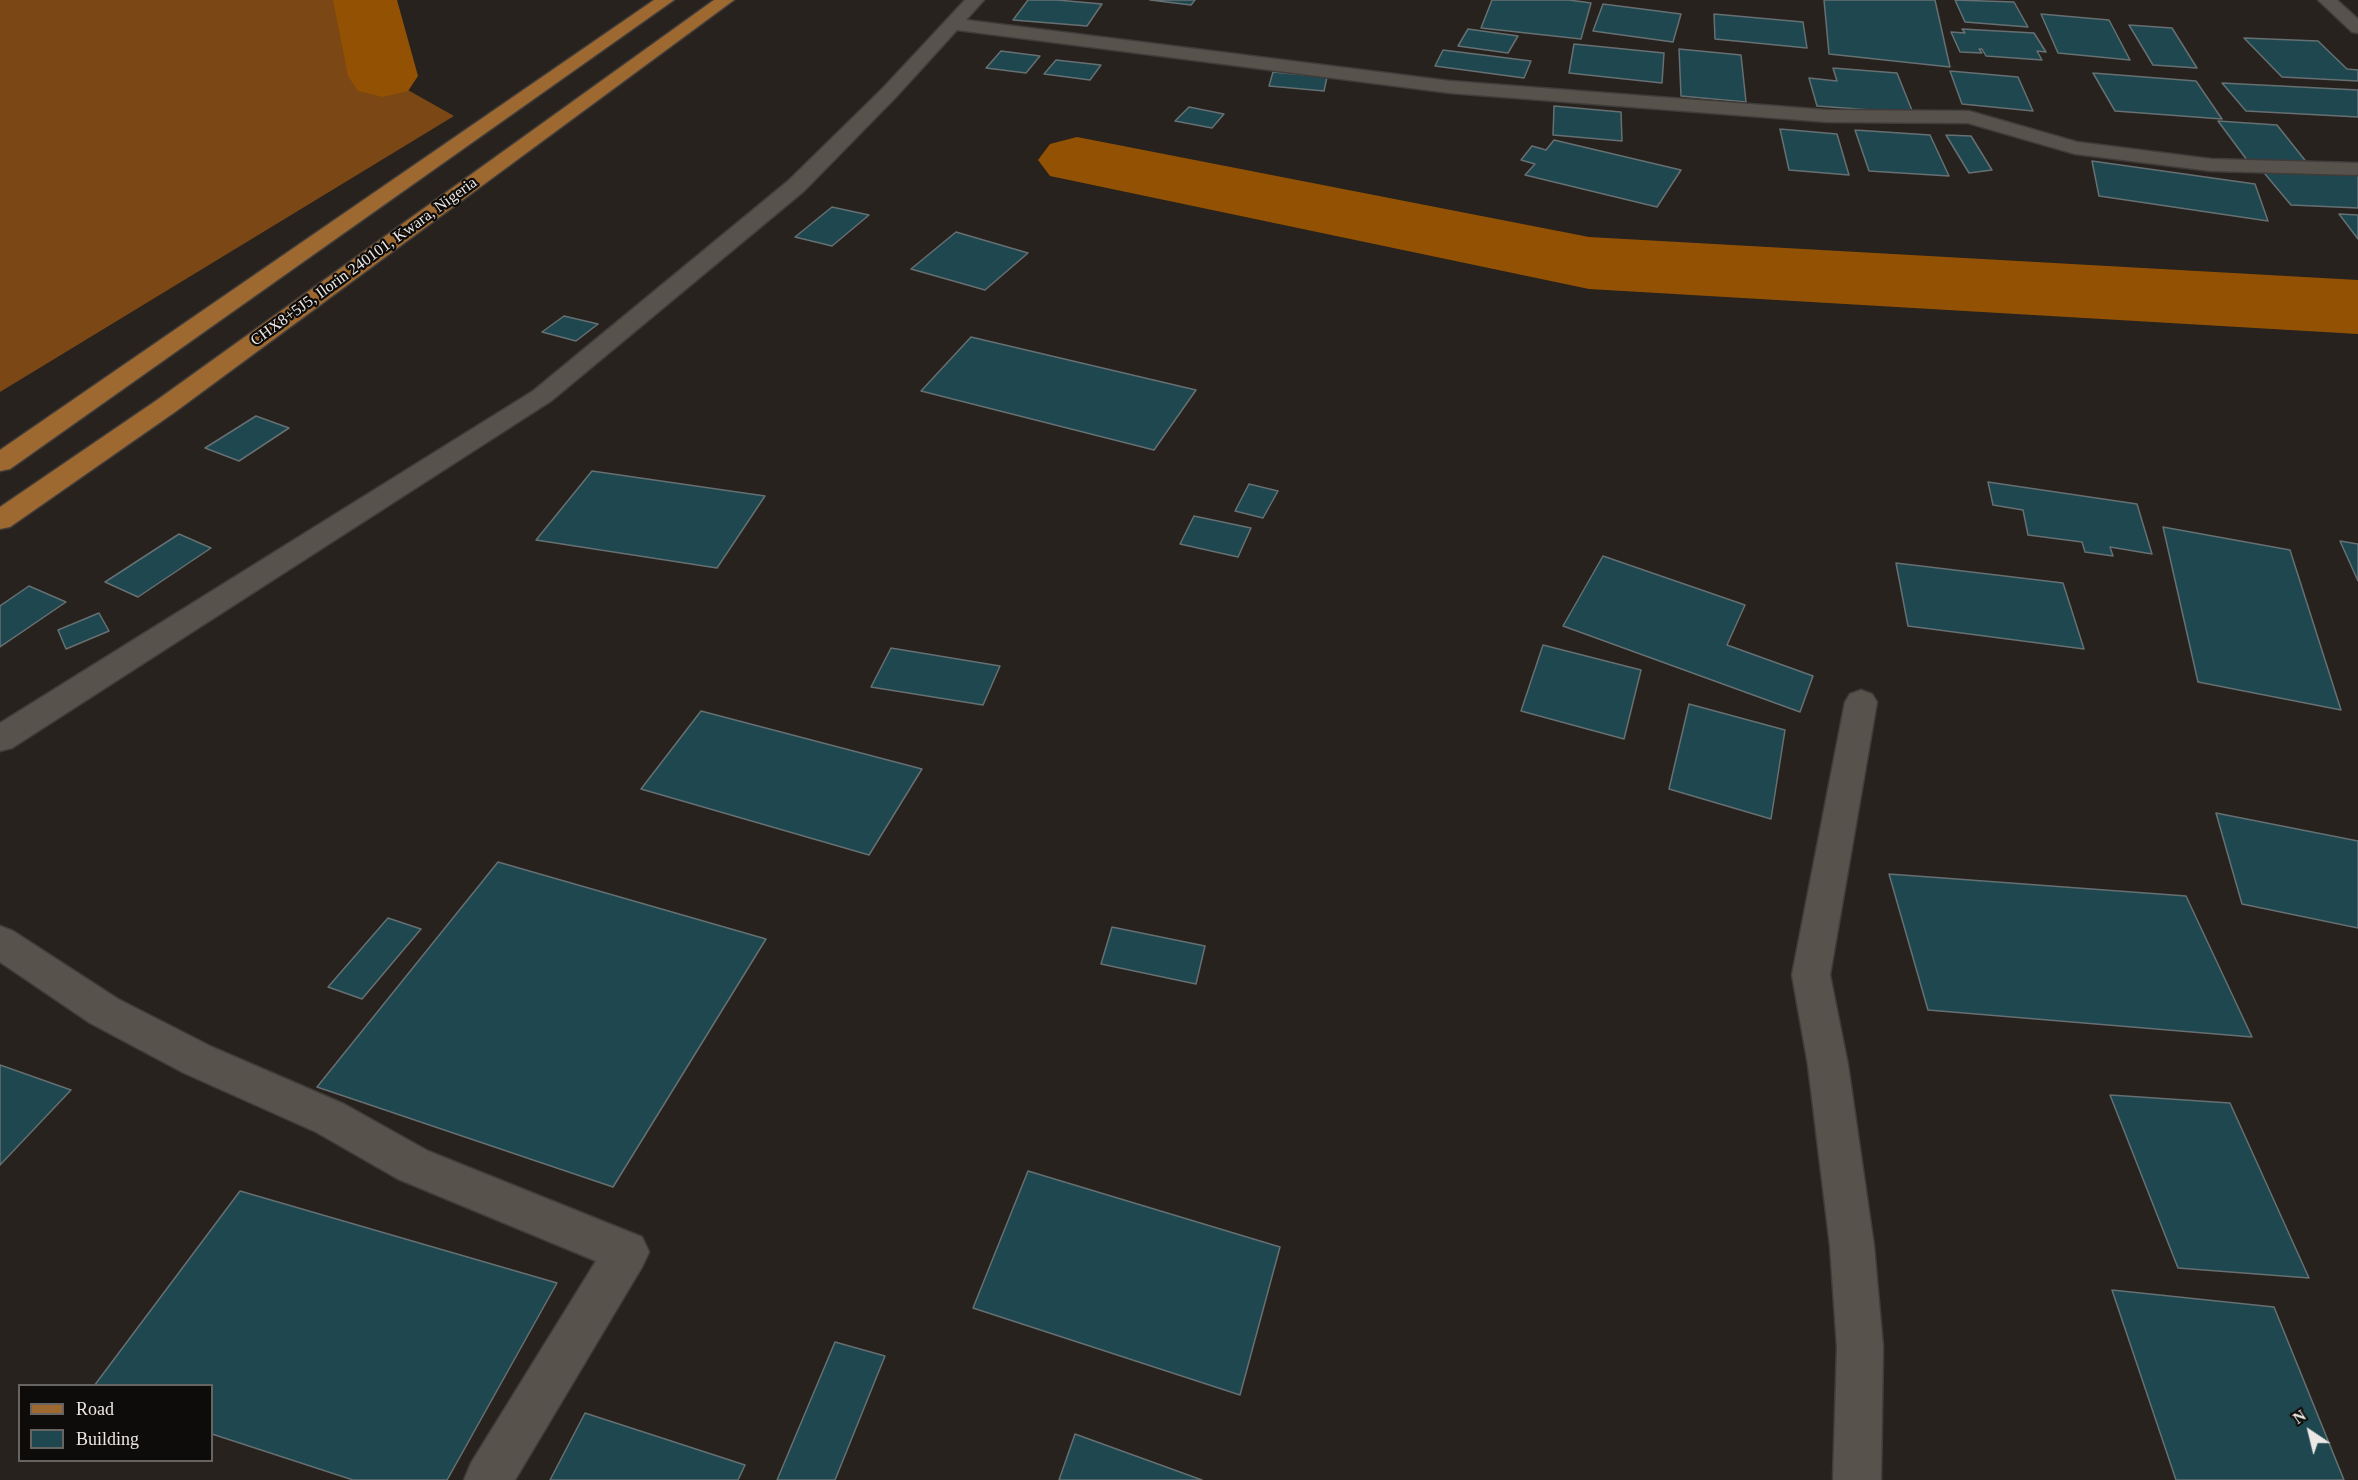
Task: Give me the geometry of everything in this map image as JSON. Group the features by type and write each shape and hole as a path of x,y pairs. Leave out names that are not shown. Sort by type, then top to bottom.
{"main road":[{"path":"0,463 665,0"},
{"name":"CHX8+5J5, Ilorin 240101, Kwara, Nigeria","path":"0,520 166,406 725,0"}],"street":[{"path":"0,739 542,396 796,186 890,92 975,0"},
{"path":"2327,0 2358,28"},
{"path":"952,24 1450,87 1827,116 1969,117 2075,148 2211,165 2358,169"},
{"path":"1857,1480 1860,1347 1852,1246 1828,1065 1811,975 1861,702"},
{"path":"0,942 104,1011 198,1060 330,1118 413,1165 627,1252 488,1480"}],"shaded area":[{"path":"0,0 346,0 383,76 454,116 0,392"}],"building":[{"path":"1028,0 1102,4 1087,26 1013,20"},
{"path":"1150,0 1195,0 1191,5"},
{"path":"1492,0 1569,0 1591,3 1581,39 1481,28"},
{"path":"1824,0 1935,0 1950,67 1829,54"},
{"path":"1955,0 2014,2 2028,27 1965,22"},
{"path":"1603,4 1681,14 1673,42 1593,31"},
{"path":"1714,14 1803,22 1807,48 1715,39"},
{"path":"2041,14 2109,20 2130,60 2058,53"},
{"path":"2129,25 2172,28 2197,68 2153,65"},
{"path":"1468,29 1518,36 1508,53 1458,46"},
{"path":"1962,29 2034,33 2046,52 2037,51 2042,60 1986,56 1982,49 1979,49 1982,53 1960,52 1951,32 1965,33"},
{"path":"2244,38 2318,41 2347,69 2358,70 2358,81 2282,77"},
{"path":"1574,44 1664,53 1662,83 1569,73"},
{"path":"1679,49 1741,55 1746,102 1681,96"},
{"path":"1443,50 1531,61 1524,78 1435,66"},
{"path":"1001,51 1040,56 1026,73 986,68"},
{"path":"1056,60 1101,65 1090,80 1044,74"},
{"path":"1833,68 1897,73 1913,113 1817,106 1809,78 1837,81"},
{"path":"1950,71 2018,77 2033,111 1962,104"},
{"path":"1273,72 1327,77 1324,91 1269,86"},
{"path":"2093,73 2196,81 2222,119 2115,111"},
{"path":"2222,83 2358,90 2358,117 2246,111"},
{"path":"1554,106 1621,112 1622,141 1553,135"},
{"path":"1189,107 1224,114 1212,128 1175,121"},
{"path":"2218,121 2277,125 2308,164 2247,160"},
{"path":"1780,129 1837,134 1849,175 1789,170"},
{"path":"1855,130 1930,135 1949,176 1869,171"},
{"path":"1946,135 1971,136 1992,170 1969,173"},
{"path":"1554,140 1681,170 1657,207 1525,175 1535,164 1521,160 1532,146 1546,150"},
{"path":"2092,161 2255,184 2268,221 2099,196"},
{"path":"2260,168 2358,173 2358,208 2291,205"},
{"path":"832,207 869,215 832,246 795,237"},
{"path":"2339,214 2358,215 2358,239"},
{"path":"956,232 1028,253 985,290 911,269"},
{"path":"564,316 598,324 576,341 542,332"},
{"path":"971,337 1196,390 1154,450 921,391"},
{"path":"256,416 289,428 239,461 205,448"},
{"path":"592,471 765,496 717,568 536,540"},
{"path":"1988,482 2137,504 2152,554 2110,547 2113,556 2085,552 2082,542 2028,535 2023,510 1993,505"},
{"path":"1249,484 1278,491 1263,518 1235,511"},
{"path":"1194,516 1251,528 1238,557 1180,544"},
{"path":"2163,527 2290,550 2341,710 2198,682"},
{"path":"179,534 211,548 138,597 105,582"},
{"path":"2340,541 2358,544 2358,581"},
{"path":"1603,556 1745,605 1727,645 1813,676 1800,712 1563,626"},
{"path":"1896,563 2063,583 2084,649 1908,626"},
{"path":"29,586 66,602 0,647 0,606"},
{"path":"99,613 109,631 66,649 58,630"},
{"path":"1543,645 1641,670 1624,739 1521,711"},
{"path":"891,648 1000,666 983,705 871,687"},
{"path":"1689,704 1785,730 1771,819 1669,789"},
{"path":"701,711 922,769 869,855 641,789"},
{"path":"2216,813 2358,841 2358,928 2242,904"},
{"path":"498,862 766,939 613,1187 317,1087"},
{"path":"1889,874 2186,896 2252,1037 1928,1010"},
{"path":"388,918 421,929 362,999 328,987"},
{"path":"1112,927 1205,946 1196,984 1101,964"},
{"path":"0,1065 71,1090 0,1165"},
{"path":"2110,1095 2230,1103 2309,1278 2178,1268"},
{"path":"1028,1171 1280,1247 1240,1395 973,1308"},
{"path":"240,1191 557,1283 447,1480 353,1480 213,1434 213,1384 95,1384"},
{"path":"2112,1290 2274,1307 2344,1480 2176,1480"},
{"path":"835,1342 885,1356 835,1480 777,1480"},
{"path":"585,1413 745,1465 738,1480 550,1480"},
{"path":"1075,1434 1202,1480 1059,1480"}],"waterway":[{"path":"365,0 383,76"},
{"path":"1077,160 1589,263 2358,307"}]}
